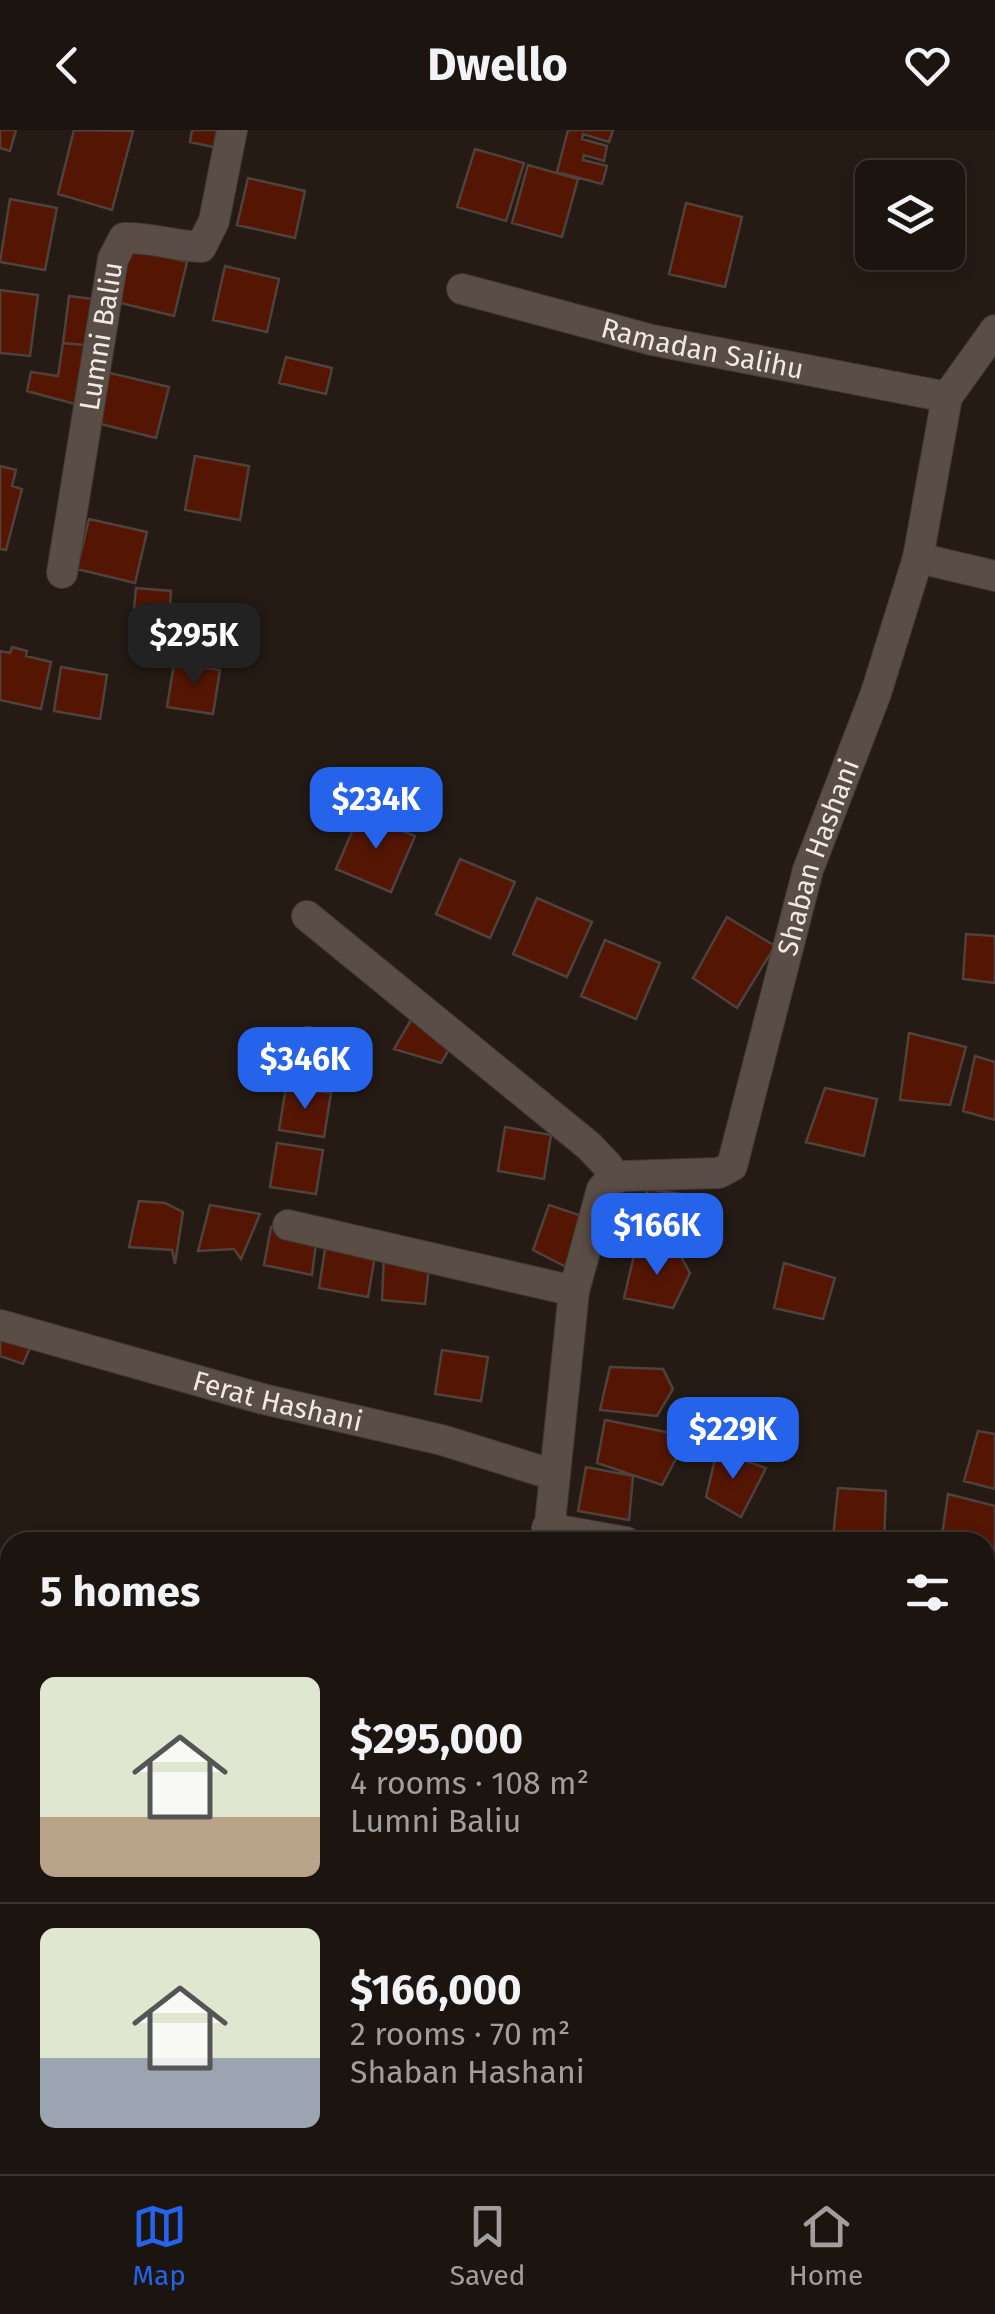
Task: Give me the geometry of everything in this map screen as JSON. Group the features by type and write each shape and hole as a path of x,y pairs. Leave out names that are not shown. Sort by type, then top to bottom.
{"street":[{"name":"Lumni Baliu","path":"62,573 113,259 124,238 143,237 201,247 214,221 232,130"},
{"name":"Ramadan Salihu","path":"462,289 652,340 947,397"},
{"name":"Shaban Hashani","path":"612,1179 719,1172 732,1166 808,870 876,694 918,558 947,397 995,330"},
{"path":"918,558 995,576"},
{"path":"307,916 589,1146 608,1166 612,1179 602,1189 574,1291 548,1532"},
{"path":"288,1226 574,1291"},
{"name":"Ferat Hashani","path":"0,1325 263,1399 442,1440 554,1475"}],"building":[{"path":"0,130 16,130 10,151 0,148"},
{"path":"74,130 133,131 112,210 58,194"},
{"path":"192,130 226,130 222,149 190,142"},
{"path":"568,130 613,130 609,142 583,134 582,139 607,146 604,161 584,155 583,160 607,166 602,184 557,172"},
{"path":"475,149 524,163 506,221 457,207"},
{"path":"528,165 578,179 562,237 512,223"},
{"path":"248,178 305,191 295,238 237,225"},
{"path":"10,199 57,208 45,270 0,262"},
{"path":"686,203 742,217 725,287 669,274"},
{"path":"130,248 187,262 174,316 117,302"},
{"path":"225,266 279,279 267,332 213,320"},
{"path":"0,290 38,295 30,356 0,353"},
{"path":"69,296 102,300 96,346 63,343"},
{"path":"63,343 96,346 86,407 27,391 31,372 58,376"},
{"path":"286,357 332,368 326,394 279,383"},
{"path":"110,373 169,387 156,438 97,423"},
{"path":"195,456 249,466 240,520 185,510"},
{"path":"0,466 16,470 12,486 22,489 6,550 0,549"},
{"path":"89,519 147,532 135,583 77,569"},
{"path":"136,588 171,591 168,634 132,631"},
{"path":"12,647 27,651 26,656 51,662 41,709 0,700 0,651 10,653"},
{"path":"174,663 220,670 213,714 167,707"},
{"path":"61,667 107,675 100,719 54,711"},
{"path":"360,813 415,836 391,892 336,869"},
{"path":"460,859 515,882 490,938 436,914"},
{"path":"537,898 592,922 567,977 513,954"},
{"path":"727,917 775,946 737,1008 693,978"},
{"path":"966,934 995,936 995,983 963,979"},
{"path":"605,940 660,963 636,1019 581,996"},
{"path":"411,1020 454,1041 441,1063 394,1049"},
{"path":"306,1027 352,1034 345,1078 299,1071"},
{"path":"909,1033 966,1047 950,1105 900,1100"},
{"path":"975,1056 995,1062 995,1120 963,1111"},
{"path":"286,1087 331,1093 324,1137 279,1130"},
{"path":"825,1088 877,1099 864,1156 806,1142"},
{"path":"505,1127 551,1135 544,1179 498,1171"},
{"path":"277,1143 323,1150 316,1194 270,1187"},
{"path":"647,1189 701,1197 701,1243 647,1242"},
{"path":"139,1201 165,1203 183,1212 175,1264 172,1250 129,1247"},
{"path":"210,1205 260,1214 241,1259 234,1249 198,1251"},
{"path":"549,1205 588,1218 574,1271 533,1250"},
{"path":"271,1227 317,1235 312,1275 264,1265"},
{"path":"326,1243 376,1250 368,1297 319,1288"},
{"path":"635,1251 679,1253 690,1273 673,1308 624,1298"},
{"path":"384,1255 429,1267 425,1304 382,1300"},
{"path":"784,1263 835,1278 823,1319 774,1308"},
{"path":"0,1329 34,1338 23,1364 0,1356"},
{"path":"442,1350 488,1357 481,1401 435,1394"},
{"path":"610,1367 663,1369 673,1389 657,1416 600,1410"},
{"path":"605,1420 671,1433 670,1452 678,1455 662,1485 597,1463"},
{"path":"978,1431 995,1434 995,1489 964,1481"},
{"path":"717,1451 766,1468 741,1517 706,1497"},
{"path":"586,1467 633,1476 629,1520 578,1511"},
{"path":"838,1488 886,1491 884,1532 834,1532"},
{"path":"948,1494 995,1506 995,1532 942,1532"}]}
